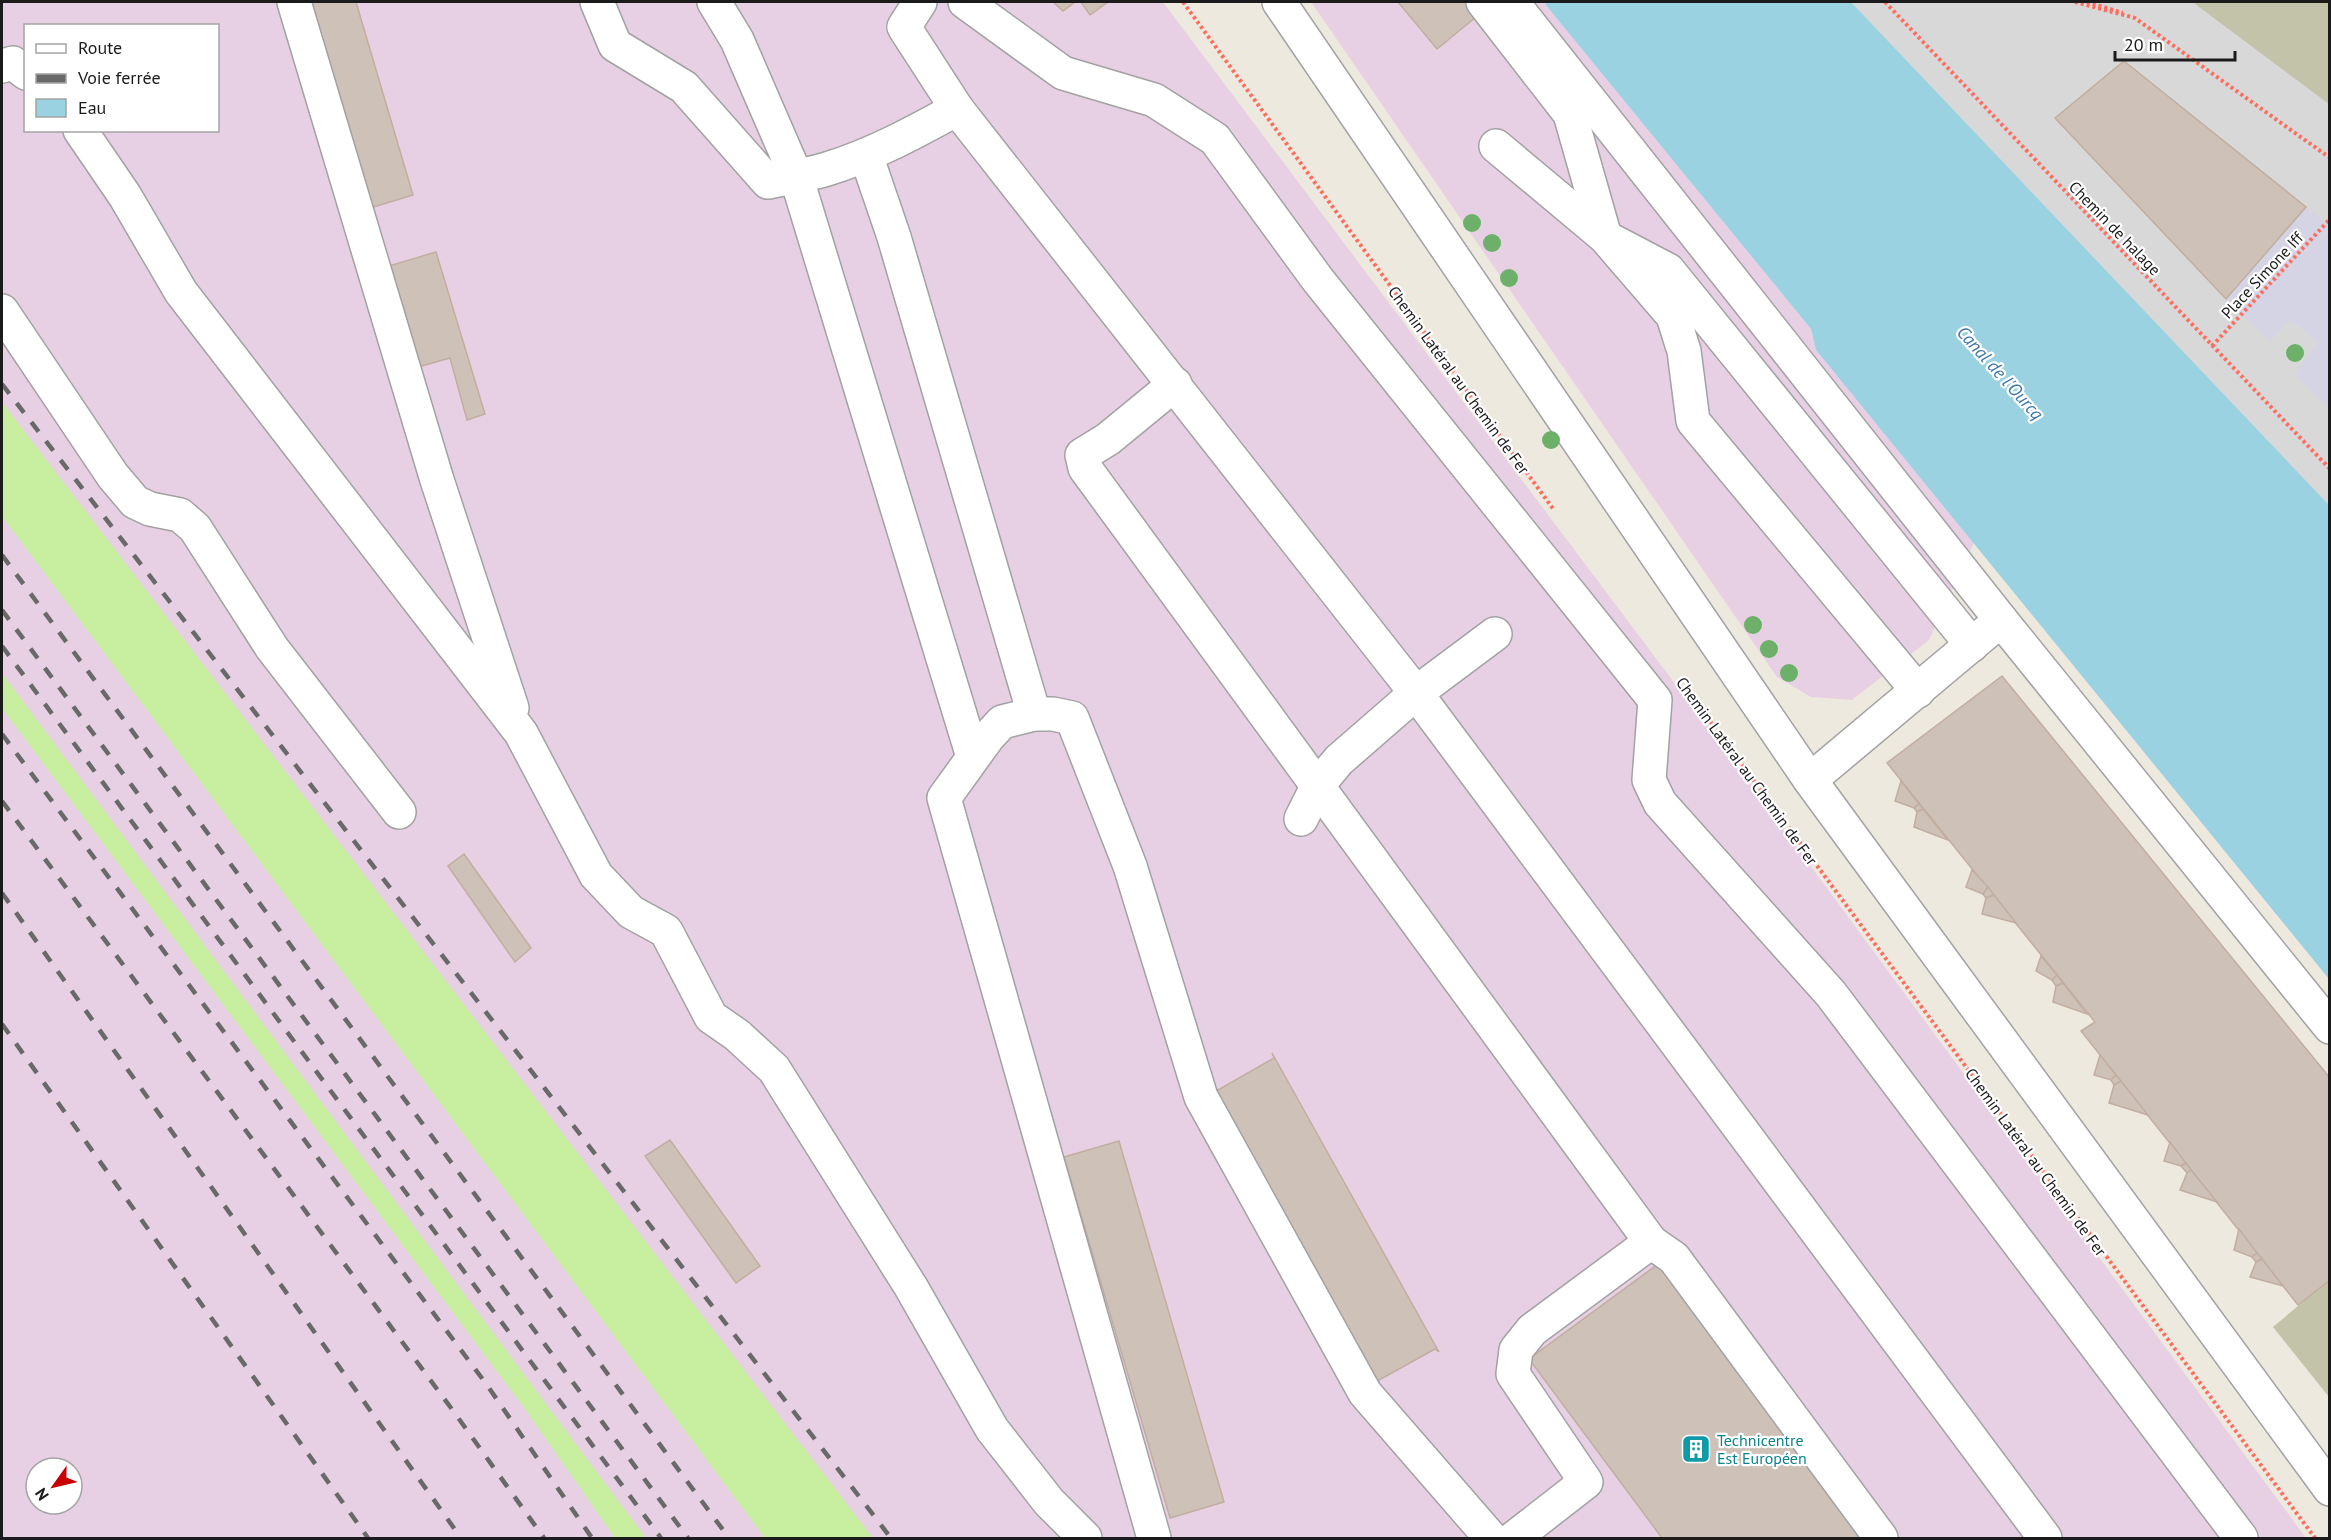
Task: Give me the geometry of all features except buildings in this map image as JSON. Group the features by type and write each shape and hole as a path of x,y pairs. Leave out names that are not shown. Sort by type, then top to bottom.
{"street":[{"path":"294,2 437,480 520,733"},
{"path":"597,2 615,45 684,87 768,182 825,170 866,155 957,109"},
{"path":"714,2 737,40 796,176 972,758"},
{"path":"920,2 904,27 957,109 1416,693 2045,1539"},
{"path":"965,2 1063,73 1154,100 1215,139 1318,280 1655,700 1649,780 1660,803 1831,994 2241,1539"},
{"path":"1279,2 1810,780 2330,1489"},
{"path":"1483,2 1570,114 1605,237 1668,270 1972,645"},
{"path":"1512,2 2001,620 2330,1027"},
{"path":"2,66 13,63 24,71"},
{"path":"81,132 125,196 181,292 520,733 596,874 631,912 666,931 711,1017 737,1035 774,1069 911,1287 992,1429 1049,1502 1085,1539"},
{"path":"1496,146 1605,237 1673,316 1684,351 1693,421 1918,691"},
{"path":"866,155 894,237 1034,714"},
{"path":"2,311 112,476 135,501 150,509 180,514 195,528 272,648 399,812"},
{"path":"1175,384 1108,439 1082,455 1085,468 1651,1242 1674,1258 1881,1539"},
{"path":"1810,780 2001,620"},
{"path":"1301,819 1318,785 1360,741 1416,693 1494,634"},
{"path":"1154,1539 944,798 972,758 1002,722 1034,714 1053,714 1072,718 1130,866 1201,1097 1359,1383 1365,1393 1491,1539"},
{"path":"1514,1539 1586,1482 1514,1374 1516,1350 1532,1330 1651,1242"}],"path":[{"name":"Chemin Latéral au Chemin de Fer","path":"1183,2 1556,512"},
{"name":"Chemin de halage","path":"1884,2 2330,469"},
{"path":"2075,2 2135,18 2330,158"},
{"path":"2086,2 2118,10 2330,158"},
{"name":"Place Simone Iff","path":"2212,346 2330,219"},
{"name":"Chemin Latéral au Chemin de Fer","path":"1690,694 2315,1539"}],"shaded area":[{"path":"2,2 1163,2 1745,777 2306,1538 2,1538"},
{"path":"1311,2 1549,2 1546,5 1811,329 1816,350 1974,543 1929,640 1852,700 1811,697 1777,677"},
{"path":"1851,2 2329,2 2329,505"},
{"path":"2197,2 2329,2 2329,104 2195,4"},
{"path":"2306,207 2329,226 2329,409 2295,374 2318,342 2291,320 2270,341 2226,299"},
{"path":"2329,1280 2329,1397 2273,1327"}],"green space":[{"path":"2,402 873,1538 765,1538 2,516"},
{"path":"2,673 646,1538 615,1538 525,1409 2,708"}],"water":[{"name":"Canal de l'Ourcq","path":"1549,2 1851,2 2329,505 2329,979 1816,350 1811,329 1545,4"}],"railway":[{"path":"2,384 891,1538"},
{"path":"2,555 729,1538"},
{"path":"2,610 688,1538"},
{"path":"2,646 661,1538"},
{"path":"2,734 487,1385 592,1538"},
{"path":"2,801 454,1412 544,1538"},
{"path":"2,893 461,1538"},
{"path":"2,1024 368,1538"}],"place":[{"name":"Technicentre Est Européen","path":"1696,1449"}]}
